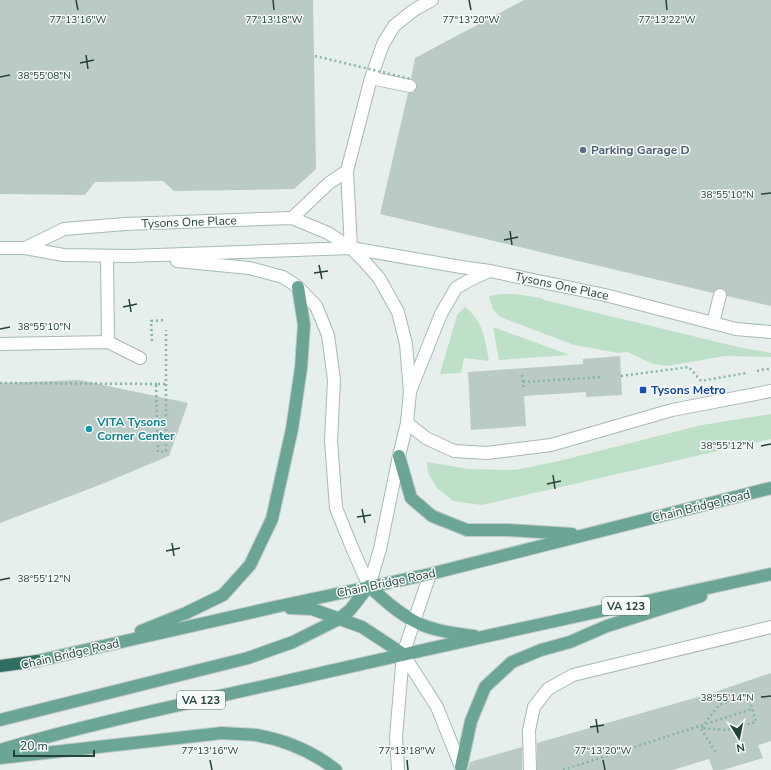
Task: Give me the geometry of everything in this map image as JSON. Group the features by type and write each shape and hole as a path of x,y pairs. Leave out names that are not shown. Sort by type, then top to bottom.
{"highway":[{"path":"0,666 37,661"}],"main road":[{"path":"107,645 186,613 223,595 250,565 272,518 292,429 301,368 304,325 298,287"},
{"path":"398,456 411,498 432,516 467,530 507,530 583,535"},
{"name":"Chain Bridge Road","path":"0,671 37,661 275,607 430,574 771,488"},
{"path":"461,767 471,721 485,688 512,662 541,650 570,642 607,626 771,574"},
{"name":"VA 123","path":"0,750 61,732 403,654 771,574"},
{"path":"0,720 248,658 293,642 339,620 350,610 370,586 394,608 413,621 442,631 481,637"},
{"path":"275,607 312,609 339,620 362,627 403,654"},
{"path":"0,758 222,733 256,735 288,743 323,760 336,770"}],"street":[{"path":"370,586 380,549 398,456 407,423 410,392 406,344 398,312 379,278 350,248 347,171 371,78 383,44 394,26 414,10 432,0"},
{"path":"371,78 410,83"},
{"path":"292,218 329,183 347,171"},
{"name":"Tysons One Place","path":"25,248 64,229 125,224 292,218 328,233 350,248"},
{"name":"Tysons One Place","path":"0,248 25,248 63,255 107,256 350,248 490,271 605,294 736,328 771,332"},
{"path":"107,256 108,342"},
{"path":"129,256 249,268 283,277 298,287 316,306 328,335 334,380 332,441 336,508 352,550 370,586"},
{"path":"410,392 441,314 456,288 490,271"},
{"path":"714,323 720,295"},
{"path":"0,344 108,342 140,358"},
{"path":"407,423 426,438 454,451 487,453 551,445 672,410 771,391"},
{"path":"398,770 396,737 403,654 430,574"},
{"path":"530,770 529,730 534,707 548,689 573,675 771,627"},
{"path":"403,654 437,707 461,767"}],"path":[{"path":"315,56 410,83"},
{"path":"156,384 158,452 166,451 166,330"},
{"path":"621,376 689,367 701,381 771,369"},
{"path":"522,375 524,390"},
{"path":"523,382 601,377"},
{"path":"0,383 166,384"},
{"path":"748,695 756,722 727,730 701,728 719,705 748,695"},
{"path":"563,770 752,709"},
{"path":"701,728 717,754"}],"green space":[{"path":"515,294 542,298 544,300 738,347 771,353 771,357 725,356 667,366 653,364 627,352 618,353 574,345 500,317 493,309 489,296"},
{"path":"465,307 476,319 483,331 489,361 464,358 461,373 440,374 457,315"},
{"path":"493,327 570,355 499,360"},
{"path":"771,414 771,439 482,505 453,501 437,488 428,473 427,462 468,469 515,470 559,461 702,425"}],"building":[{"path":"0,0 313,0 316,169 294,189 174,191 163,181 95,182 85,195 0,194"},
{"name":"Parking Garage D","path":"524,0 771,0 771,306 727,296 725,290 721,288 715,290 713,293 380,214 408,93 413,93 417,88 415,81 411,79 415,58"},
{"path":"620,356 622,395 586,397 586,392 524,396 526,426 471,430 468,372 583,364 583,359"},
{"name":"VITA Tysons Corner Center","path":"80,380 188,403 169,456 102,484 0,523 0,383"},
{"path":"771,673 771,741 758,745 763,758 723,770 713,770 709,759 673,770 537,770 537,743 712,693"},
{"path":"522,747 522,770 468,770 470,762"}],"place":[{"name":"Parking Garage D","path":"583,150"},
{"name":"Tysons Metro","path":"643,390"},
{"name":"VITA Tysons Corner Center","path":"89,429"}]}
